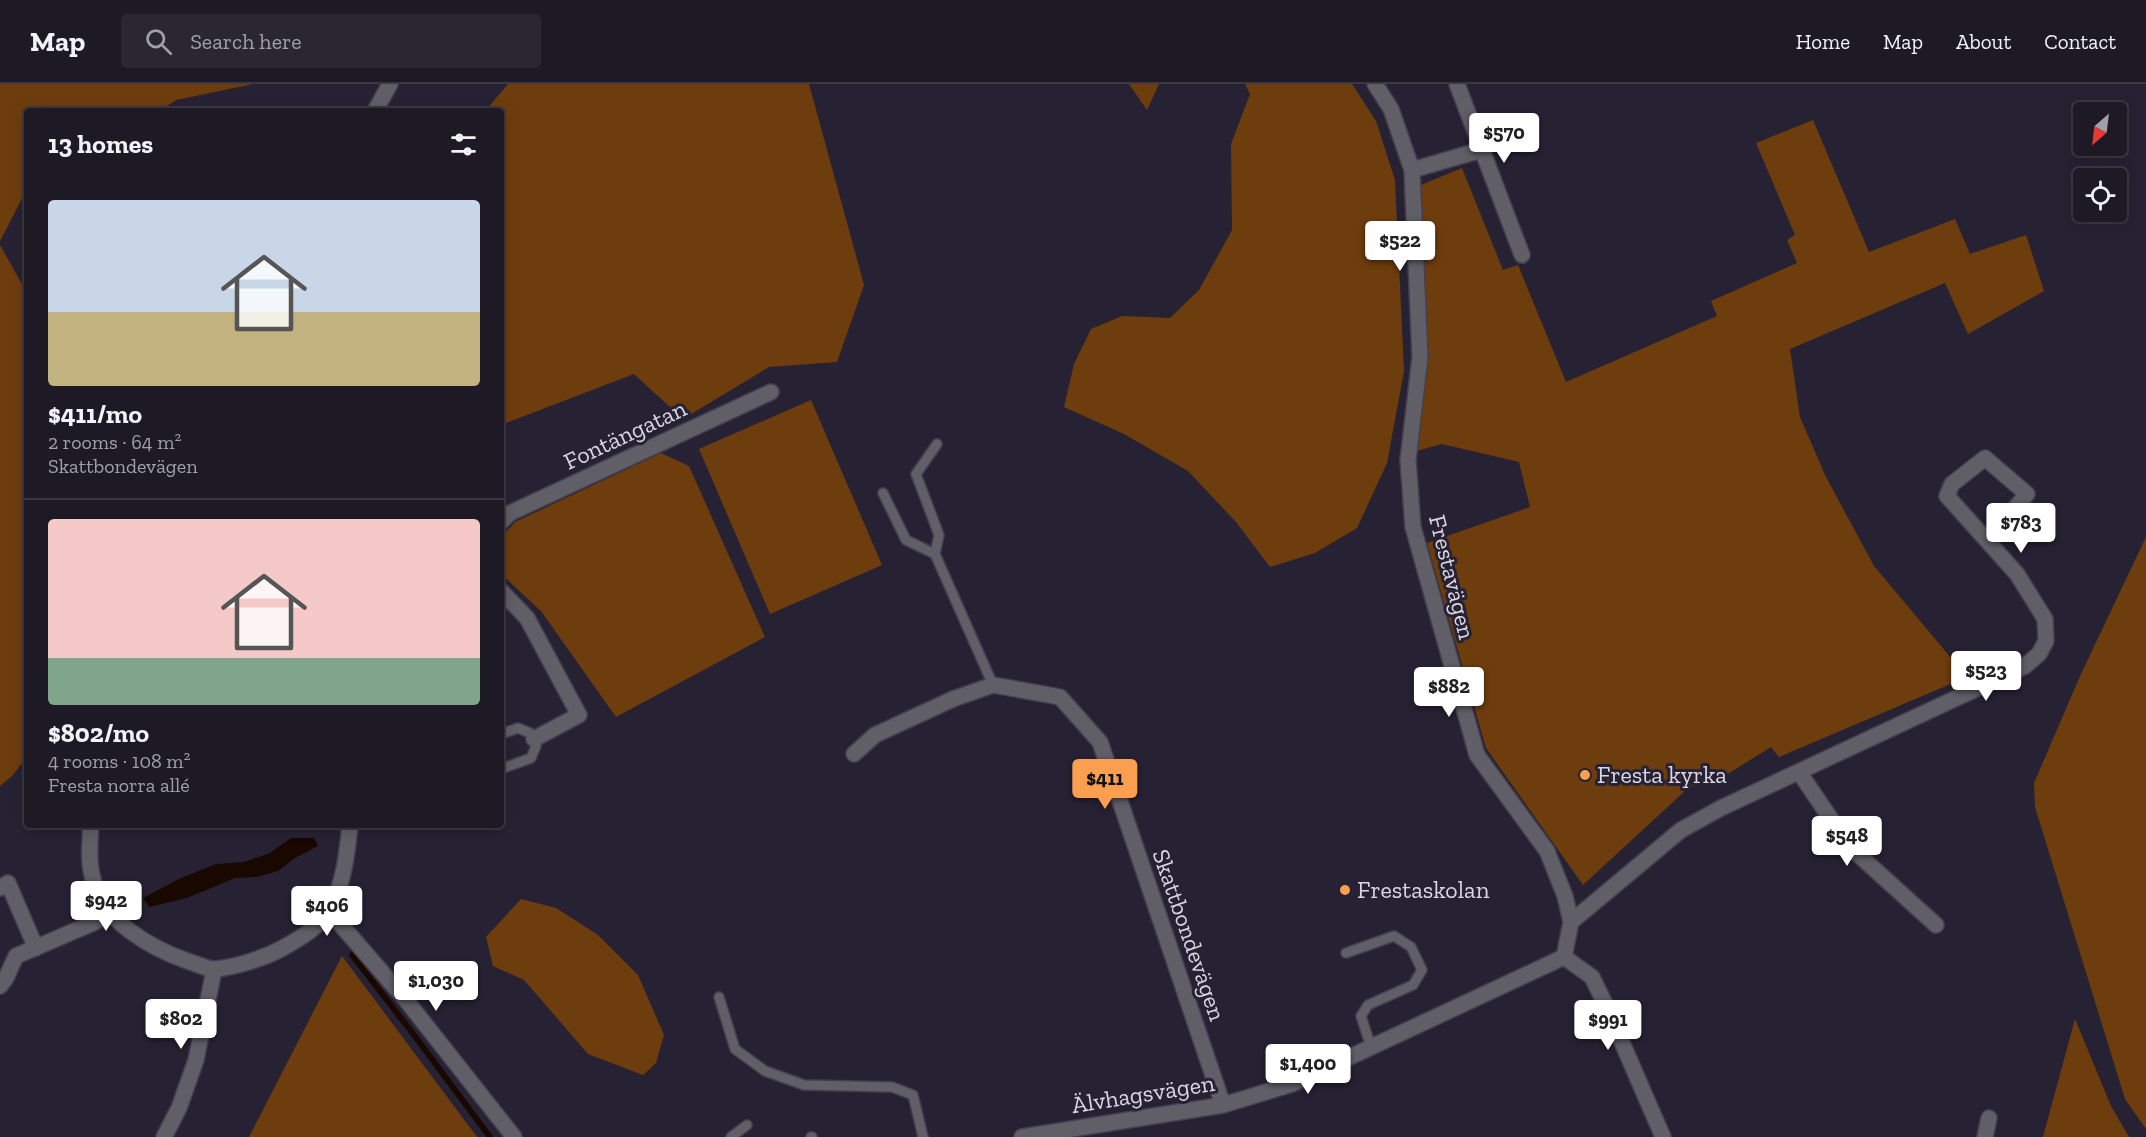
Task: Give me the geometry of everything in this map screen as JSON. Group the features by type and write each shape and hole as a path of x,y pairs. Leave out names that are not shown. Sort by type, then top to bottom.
{"street":[{"path":"377,108 390,84"},
{"name":"Frestavägen","path":"1375,84 1391,109 1412,170 1420,357 1408,460 1413,527 1477,755 1547,851 1565,896 1571,922 1564,957"},
{"path":"1456,84 1522,255"},
{"path":"1412,170 1481,150"},
{"name":"Fontängatan","path":"504,519 510,513 771,392"},
{"path":"1571,922 1681,830 1721,808 2025,666 2039,654 2046,641 2045,619 2016,574 1947,496 1952,484 1985,458 2027,494 1988,540"},
{"path":"504,594 527,618 579,715 534,739"},
{"name":"Skattbondevägen","path":"854,754 875,735 953,699 993,685 1060,697 1100,742 1223,1105"},
{"path":"1799,772 1850,848 1936,926"},
{"path":"91,828 92,876 110,913 149,944 168,954 214,970 266,956 304,937 329,911 343,878 350,828"},
{"path":"0,888 8,883 36,948"},
{"path":"329,911 406,1000 514,1137"},
{"path":"0,986 16,956 93,923 110,913"},
{"path":"1564,957 1592,977 1663,1137"},
{"name":"Älvhagsvägen","path":"1022,1137 1065,1133 1223,1105 1292,1084 1564,957"},
{"path":"164,1137 179,1108 196,1060 214,970"},
{"path":"1986,1137 1989,1118"}],"lane":[{"path":"937,444 916,474 939,535 935,554 993,685"},
{"path":"883,493 906,540 935,554"},
{"path":"504,733 518,728 530,733 536,746 531,758 504,768"},
{"path":"1346,953 1394,936 1411,947 1422,970 1413,985 1368,1005 1361,1016 1371,1047"},
{"path":"719,997 735,1049 765,1071 804,1085 892,1087 913,1095 923,1137"},
{"path":"731,1137 747,1125"}],"shaded area":[{"path":"0,84 253,84 176,100 164,108 24,108 24,195 0,241"},
{"path":"508,84 809,84 864,285 837,362 769,367 683,419 634,374 504,424 504,108 488,108"},
{"path":"1129,84 1159,84 1147,110"},
{"path":"1245,84 1352,84 1376,121 1395,180 1404,371 1387,463 1357,528 1315,553 1270,567 1236,522 1188,471 1124,434 1064,407 1074,364 1091,329 1122,316 1170,318 1199,290 1232,230 1231,144 1250,94"},
{"path":"1813,120 1869,252 1955,219 1970,254 2026,235 2044,291 1968,334 1945,283 1790,349 1800,417 1826,477 1874,566 1967,677 1779,757 1771,747 1726,775 1722,769 1687,789 1583,885 1486,748 1427,543 1530,507 1519,462 1442,444 1416,451 1426,359 1421,185 1462,168 1503,270 1518,265 1566,382 1717,316 1711,301 1797,263 1787,240 1795,235 1756,143"},
{"path":"0,245 24,288 24,761 0,786"},
{"path":"811,400 882,565 770,614 699,449"},
{"path":"661,453 689,466 765,637 616,717 541,611 504,577 504,534 515,522"},
{"path":"2146,537 2146,1129 2125,1099 2035,807 2034,783 2081,674"},
{"path":"291,838 314,838 318,846 295,858 278,871 257,877 235,878 187,898 149,907 143,898 181,878 216,864 244,862 270,853"},
{"path":"521,899 556,908 598,935 638,975 664,1035 656,1063 643,1075 588,1054 524,980 493,966 486,937"},
{"path":"342,956 477,1137 249,1137"},
{"path":"2075,1019 2111,1106 2129,1137 2043,1137"}],"waterway":[{"path":"352,955 490,1137"}],"place":[{"name":"Fresta kyrka","path":"1585,775"},
{"name":"Frestaskolan","path":"1345,890"}]}
